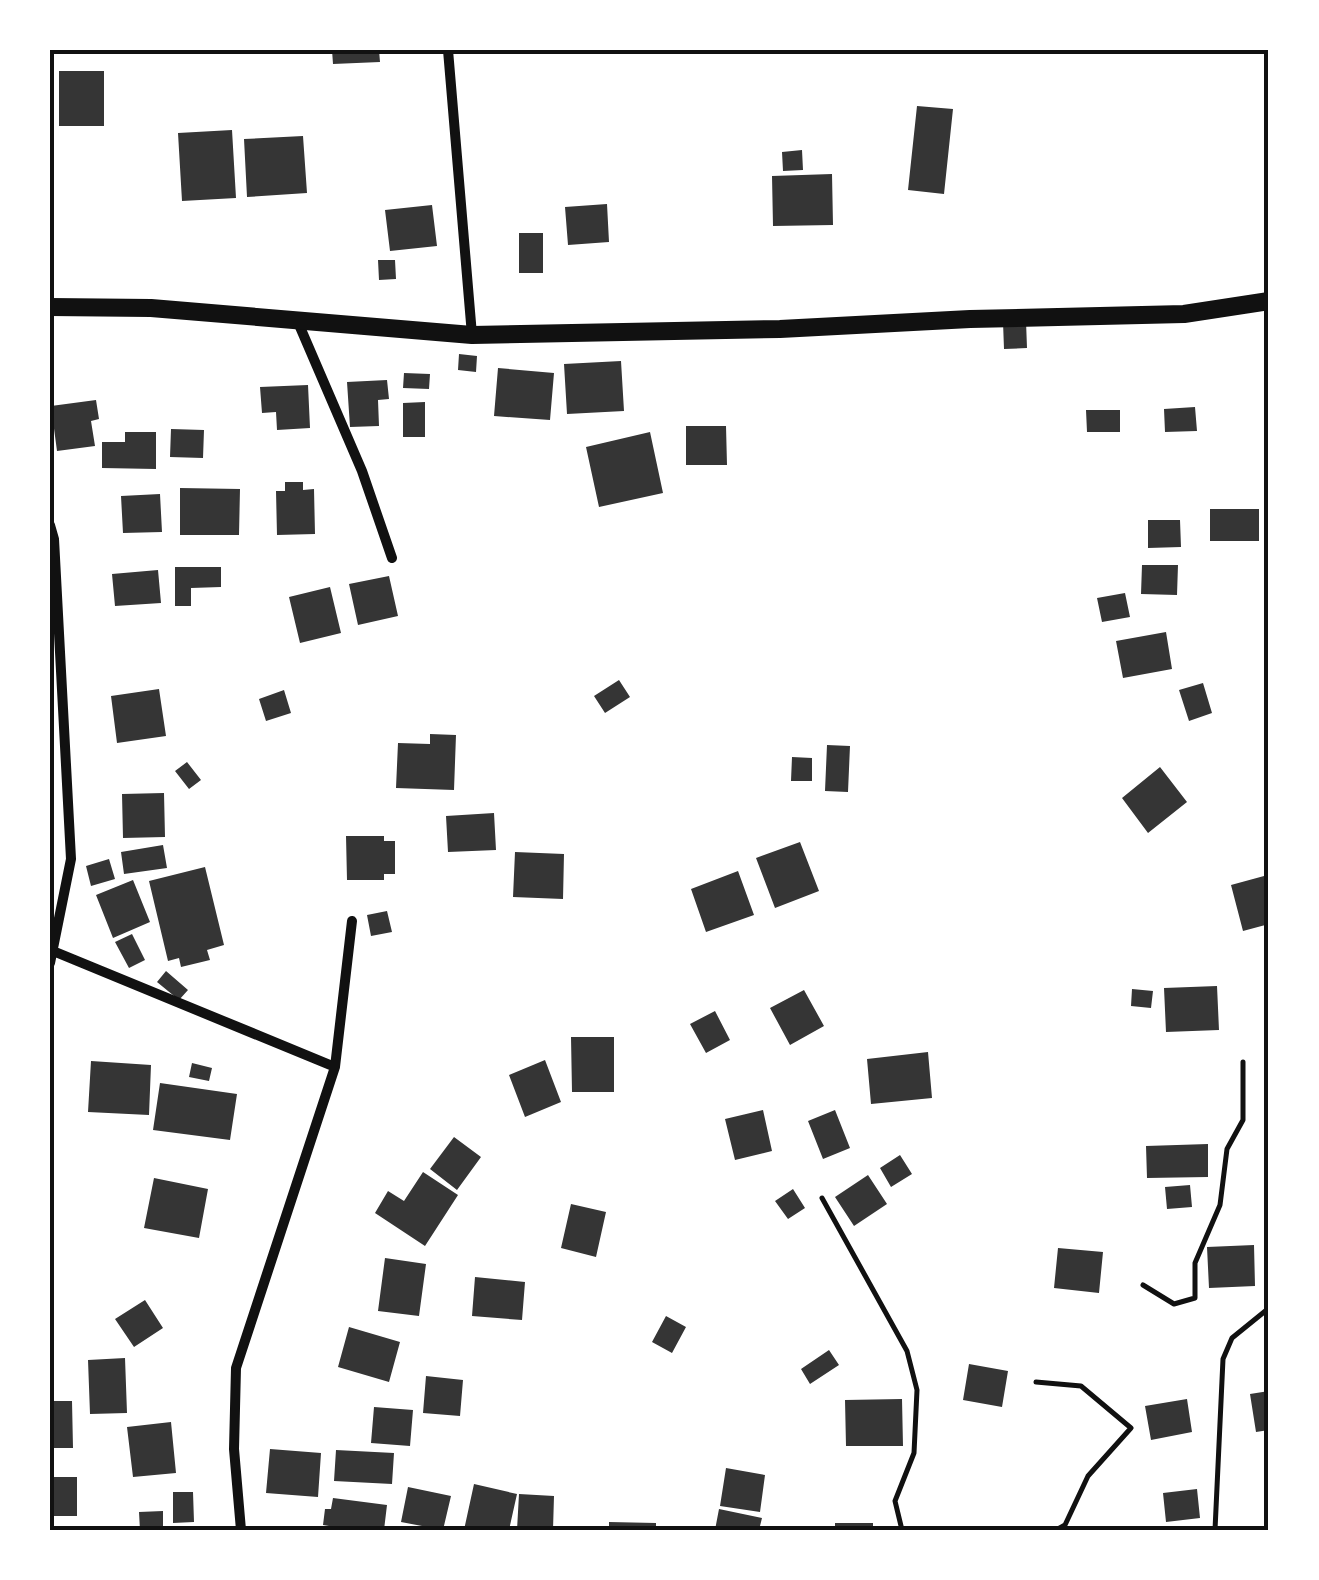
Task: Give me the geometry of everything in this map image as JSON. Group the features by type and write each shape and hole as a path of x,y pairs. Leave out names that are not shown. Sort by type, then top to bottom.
{"street":[{"path":"448,50 472,335"},
{"path":"50,307 151,308 472,335 780,330 970,319 1184,314 1269,301"},
{"path":"296,319 362,471 392,558"},
{"path":"50,526 54,539 71,859 50,963"},
{"path":"241,1530 234,1449 236,1368 335,1067 352,922"},
{"path":"53,950 335,1067"}],"path":[{"path":"1144,1285 1174,1304 1195,1298 1195,1263 1220,1205 1226,1149 1243,1120 1243,1062"},
{"path":"822,1198 907,1351 916,1390 914,1453 895,1501 902,1530"},
{"path":"1215,1530 1223,1359 1232,1338 1269,1308"},
{"path":"1036,1382 1081,1386 1131,1428 1088,1476 1065,1525 1056,1530"}],"building":[{"path":"332,50 379,50 380,62 333,64"},
{"path":"59,71 104,71 104,126 59,126"},
{"path":"917,106 953,109 944,194 908,190"},
{"path":"232,130 236,198 182,201 178,133"},
{"path":"303,136 307,193 247,197 244,139"},
{"path":"802,150 803,170 783,171 782,152"},
{"path":"832,174 833,225 773,226 772,176"},
{"path":"607,204 609,242 568,245 565,207"},
{"path":"432,205 437,246 390,251 385,210"},
{"path":"519,233 543,233 543,273 519,273"},
{"path":"378,260 395,260 396,279 379,280"},
{"path":"1026,321 1027,348 1004,349 1003,322"},
{"path":"459,354 477,356 476,372 458,370"},
{"path":"621,361 624,411 567,414 564,364"},
{"path":"498,368 554,373 550,420 494,416"},
{"path":"404,373 430,374 429,389 403,388"},
{"path":"387,380 389,399 378,400 379,426 350,427 347,382"},
{"path":"308,385 310,428 277,430 276,412 262,413 260,387"},
{"path":"96,400 99,419 91,421 95,446 57,451 51,406"},
{"path":"425,402 425,437 403,437 403,403"},
{"path":"1195,407 1197,431 1165,432 1164,409"},
{"path":"1086,410 1120,410 1120,432 1087,432"},
{"path":"686,426 726,426 727,465 686,465"},
{"path":"171,429 204,430 203,458 170,457"},
{"path":"125,432 156,432 156,469 102,468 102,442 125,442"},
{"path":"650,432 663,493 599,507 586,447"},
{"path":"285,482 303,482 303,490 314,489 315,534 277,535 276,491 285,491"},
{"path":"180,488 240,489 239,535 180,535"},
{"path":"160,494 162,532 123,533 121,496"},
{"path":"1210,509 1259,509 1259,541 1210,541"},
{"path":"1148,520 1180,520 1181,547 1148,548"},
{"path":"1142,565 1178,565 1177,595 1141,594"},
{"path":"175,567 221,567 221,587 191,588 191,606 175,606"},
{"path":"158,570 161,603 115,606 112,574"},
{"path":"389,576 398,616 358,625 349,584"},
{"path":"330,587 341,633 300,643 289,597"},
{"path":"1125,593 1130,617 1102,622 1097,598"},
{"path":"1166,632 1172,669 1123,678 1116,641"},
{"path":"619,680 630,697 605,713 594,696"},
{"path":"1203,683 1212,713 1189,721 1179,690"},
{"path":"159,689 166,736 117,743 111,696"},
{"path":"284,690 291,713 266,721 259,699"},
{"path":"430,734 456,735 454,790 396,788 398,743 430,744"},
{"path":"827,745 850,746 848,792 825,791"},
{"path":"792,757 812,758 812,781 791,781"},
{"path":"187,762 201,780 189,789 175,771"},
{"path":"1160,767 1187,802 1148,833 1122,798"},
{"path":"164,793 165,837 123,838 122,794"},
{"path":"494,813 496,850 448,852 446,816"},
{"path":"346,836 384,836 384,841 395,841 395,874 384,874 384,880 347,880"},
{"path":"800,842 819,891 775,908 756,858"},
{"path":"163,845 167,868 124,874 121,852"},
{"path":"515,852 564,854 563,899 513,897"},
{"path":"109,859 115,879 91,886 86,866"},
{"path":"205,867 224,945 207,950 210,960 181,967 179,958 168,961 149,881"},
{"path":"738,871 754,915 706,932 691,889"},
{"path":"1264,876 1269,894 1269,924 1243,931 1231,885"},
{"path":"133,880 150,922 113,938 96,895"},
{"path":"387,911 392,932 371,936 367,915"},
{"path":"132,934 145,960 129,968 115,942"},
{"path":"166,971 188,990 179,1000 157,982"},
{"path":"1217,986 1219,1030 1166,1032 1164,988"},
{"path":"1132,989 1153,991 1151,1008 1131,1006"},
{"path":"804,990 824,1026 790,1045 770,1008"},
{"path":"715,1011 730,1040 706,1053 690,1024"},
{"path":"571,1037 614,1037 614,1092 572,1092"},
{"path":"928,1052 932,1098 871,1104 867,1059"},
{"path":"545,1060 561,1102 525,1117 509,1075"},
{"path":"91,1061 151,1065 149,1115 88,1112"},
{"path":"192,1063 212,1068 209,1081 189,1077"},
{"path":"160,1083 237,1094 230,1140 153,1130"},
{"path":"763,1110 772,1151 735,1160 725,1119"},
{"path":"835,1110 850,1148 823,1159 808,1121"},
{"path":"454,1137 481,1157 457,1190 430,1169"},
{"path":"1208,1144 1208,1177 1147,1178 1146,1146"},
{"path":"900,1155 912,1174 891,1187 880,1168"},
{"path":"423,1172 458,1195 425,1246 375,1213 388,1191 404,1201"},
{"path":"868,1175 887,1204 854,1226 835,1197"},
{"path":"154,1178 208,1189 199,1238 144,1228"},
{"path":"1190,1185 1192,1207 1167,1209 1165,1187"},
{"path":"793,1189 805,1208 788,1219 775,1201"},
{"path":"571,1204 606,1212 596,1257 561,1248"},
{"path":"1254,1245 1255,1286 1209,1288 1207,1247"},
{"path":"1058,1248 1103,1252 1099,1293 1054,1288"},
{"path":"385,1258 426,1264 419,1316 378,1311"},
{"path":"475,1277 525,1282 522,1320 472,1316"},
{"path":"145,1300 163,1328 134,1347 115,1319"},
{"path":"666,1316 686,1327 672,1353 652,1342"},
{"path":"349,1327 400,1342 389,1382 338,1367"},
{"path":"829,1350 839,1365 810,1384 801,1369"},
{"path":"125,1358 127,1413 90,1414 88,1360"},
{"path":"969,1364 1008,1371 1002,1407 963,1400"},
{"path":"426,1376 463,1380 460,1416 423,1413"},
{"path":"1269,1391 1269,1430 1256,1432 1250,1394"},
{"path":"902,1399 903,1446 846,1446 845,1400"},
{"path":"1187,1399 1192,1432 1151,1440 1145,1406"},
{"path":"50,1401 72,1401 73,1448 50,1448"},
{"path":"374,1407 413,1410 410,1446 371,1443"},
{"path":"171,1422 176,1473 133,1477 127,1427"},
{"path":"270,1449 321,1453 318,1497 266,1493"},
{"path":"336,1450 394,1453 392,1484 334,1481"},
{"path":"726,1468 765,1475 760,1512 720,1506"},
{"path":"50,1477 77,1477 77,1516 50,1516"},
{"path":"474,1484 517,1494 509,1530 464,1530"},
{"path":"408,1487 451,1496 443,1530 401,1522"},
{"path":"1197,1489 1200,1518 1166,1522 1163,1493"},
{"path":"173,1492 193,1492 194,1522 173,1523"},
{"path":"519,1494 554,1496 553,1530 517,1530"},
{"path":"333,1498 387,1505 384,1530 329,1530 329,1526 323,1525 325,1509 331,1509"},
{"path":"719,1509 762,1518 759,1530 715,1530"},
{"path":"163,1511 163,1530 140,1530 139,1512"},
{"path":"609,1522 656,1523 656,1530 609,1530"},
{"path":"835,1523 873,1523 873,1530 835,1530"}]}
